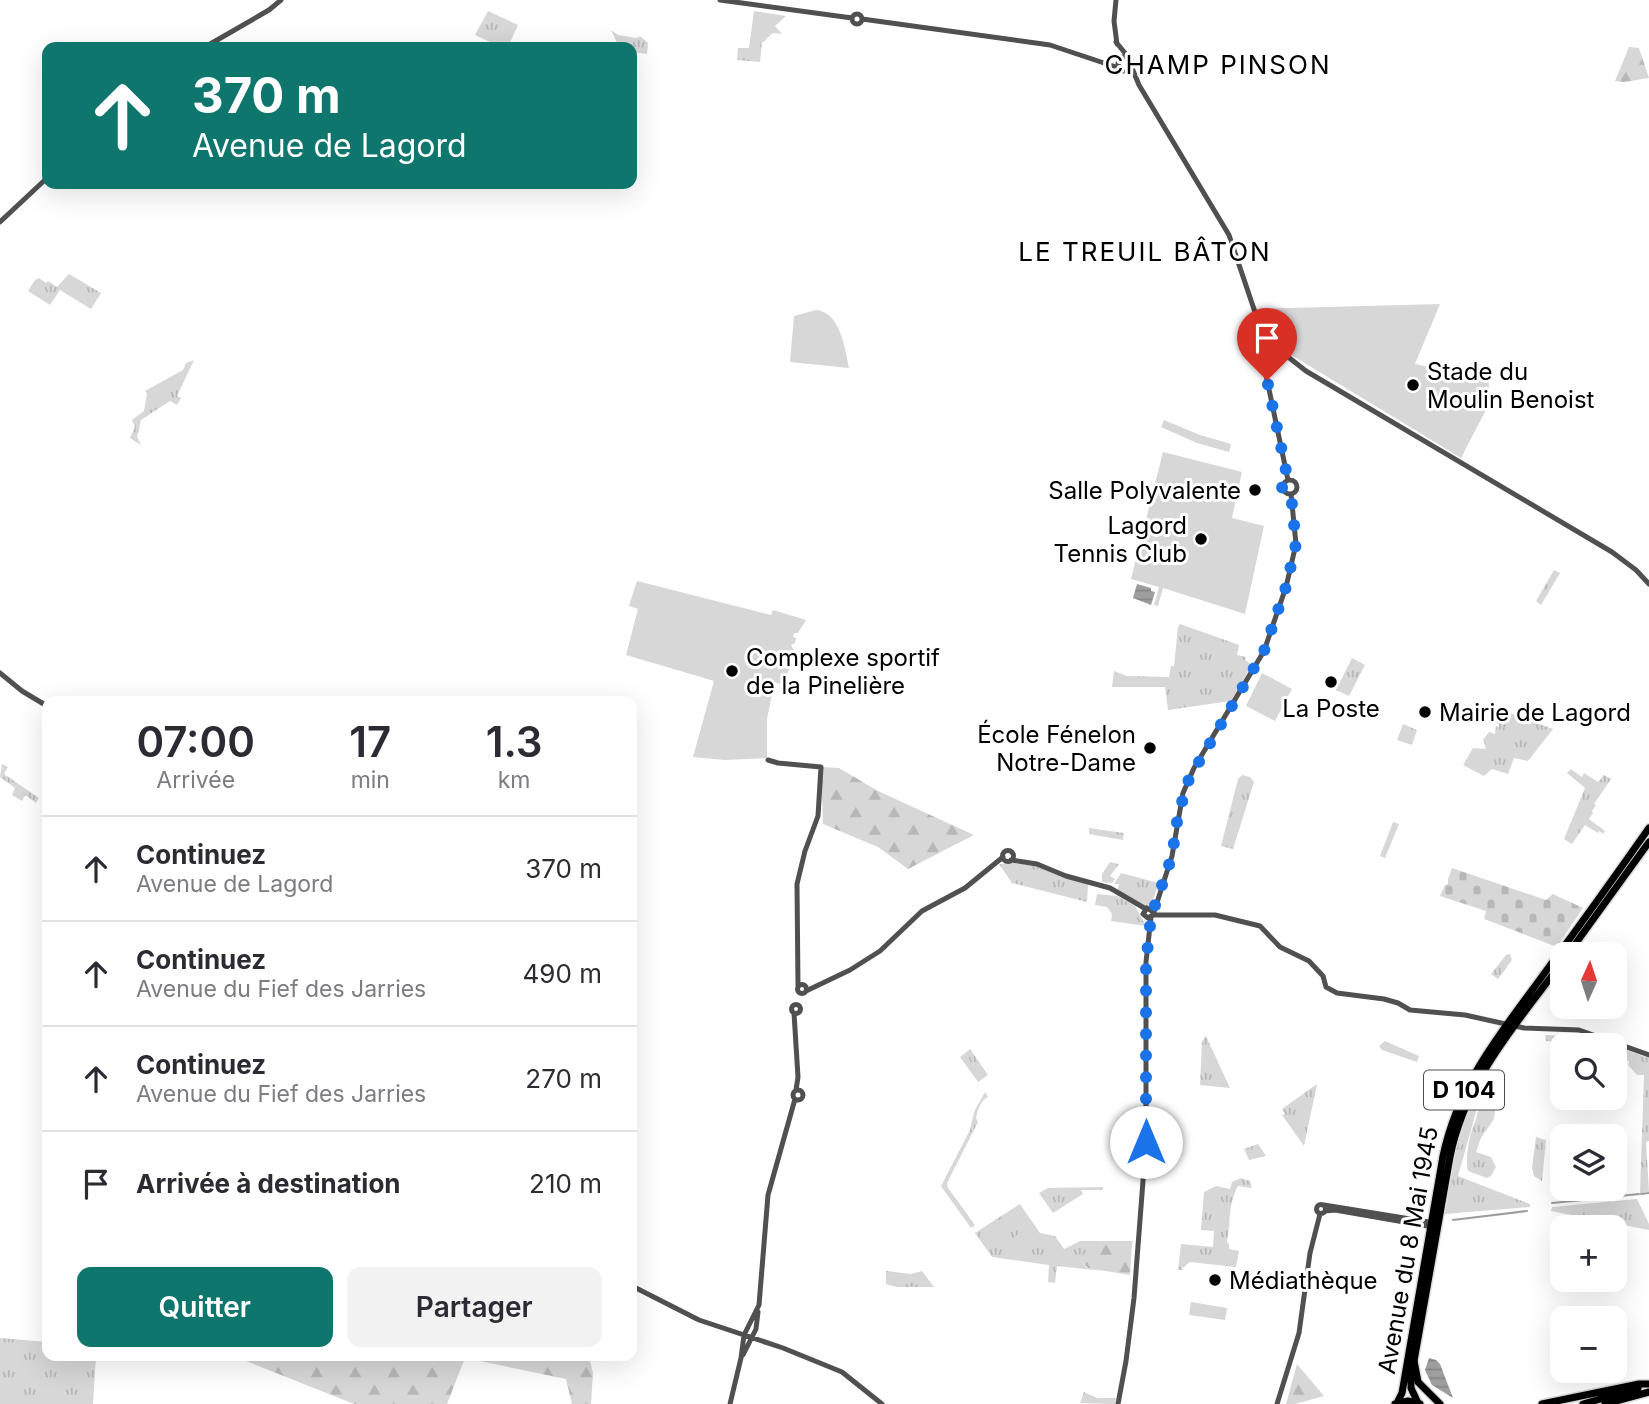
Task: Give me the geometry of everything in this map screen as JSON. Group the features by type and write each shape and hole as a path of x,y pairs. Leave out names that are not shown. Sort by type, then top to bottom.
{"main road":[{"name":"Avenue du 8 Mai 1945","path":"1511,1025 1649,828"},
{"path":"1577,942 1649,842"},
{"name":"Avenue du 8 Mai 1945","path":"1419,1403 1410,1388 1445,1145 1458,1103 1476,1068 1550,977"},
{"name":"Avenue du 8 Mai 1945","path":"1395,1403 1402,1393 1434,1225"},
{"path":"1414,1362 1418,1382 1440,1404"},
{"path":"1542,1404 1639,1384 1649,1385"},
{"path":"1583,1404 1649,1385"},
{"path":"1605,1404 1649,1392"},
{"name":"Avenue du 8 Mai 1945","path":"1395,1403 1419,1403"}],"street":[{"path":"214,42 269,10 281,0"},
{"path":"720,0 852,18 857,13 862,19 1050,45 1122,70 1139,85"},
{"path":"1116,0 1114,21 1122,70"},
{"path":"1095,60 1122,58 1132,61 1139,85 1217,215 1238,257 1255,315 1268,337 1286,357 1612,552 1649,584"},
{"path":"1122,70 1132,68"},
{"path":"1,221 42,183"},
{"path":"1268,337 1262,344 1262,356 1288,480"},
{"path":"1288,480 1293,480 1297,485 1296,491 1291,494 1282,488 1283,483 1288,480"},
{"path":"1118,1404 1134,1298 1146,1142 1146,962 1150,912 1172,856 1181,804 1189,779 1264,651 1286,587 1294,552 1295,530 1291,494"},
{"path":"0,673 42,703"},
{"path":"741,1358 757,1323 768,1195 796,1099 792,1095 799,1090 796,1015 791,1008 796,1004 801,988 797,884 818,816 821,767 768,760"},
{"path":"801,988 816,987 850,970 880,951 922,911 965,888 993,865 1008,859 1037,864 1092,884 1093,888 1114,893 1150,912 1207,914 1260,926 1280,947 1309,961 1323,976 1326,987 1337,993 1384,999 1410,1010 1465,1015 1511,1025 1579,1030 1649,1055"},
{"path":"1277,1404 1293,1356 1304,1305 1310,1253 1323,1210 1434,1225"},
{"path":"637,1289 679,1312 842,1372 882,1404"},
{"path":"730,1404 744,1335 759,1305"}],"green space":[{"path":"488,11 518,25 510,42 490,42 475,35"},
{"path":"754,11 786,16 775,26 782,34 773,33 762,43 760,62 737,60 738,48 749,48"},
{"path":"611,30 618,35 637,38 640,36 648,43 647,54 637,53 637,42 617,42"},
{"path":"751,38 761,39 759,61 749,60"},
{"path":"1629,47 1639,48 1649,78 1615,81"},
{"path":"69,274 101,293 91,309 60,290 50,305 28,291 39,278 57,287"},
{"name":"Stade du Moulin Benoist","path":"1440,304 1415,364 1489,379 1488,406 1461,458 1293,356 1272,335 1256,309"},
{"path":"816,310 824,312 836,324 849,368 790,362 794,316"},
{"path":"194,360 177,396 181,398 177,405 170,401 141,420 137,437 141,445 130,438 135,427 132,420 144,411 147,394 145,391 183,370 186,363"},
{"path":"1164,420 1231,444 1229,452 1197,443 1161,427"},
{"name":"Lagord Tennis Club","path":"1163,452 1242,472 1232,518 1264,526 1245,614 1163,588 1158,606 1154,605 1159,587 1131,579"},
{"path":"1554,570 1560,573 1541,605 1536,601"},
{"name":"Complexe sportif de la Pinelière","path":"637,581 771,615 773,610 806,620 798,633 794,633 795,643 791,645 795,653 787,675 781,684 773,684 767,719 767,758 725,760 693,757 714,681 626,655 638,609 629,606"},
{"path":"1180,624 1239,645 1237,655 1246,657 1245,660 1252,665 1231,701 1168,710 1165,687 1112,687 1114,671 1127,676 1169,677 1171,666 1174,666"},
{"path":"1352,658 1365,665 1349,696 1336,690"},
{"path":"1262,673 1292,689 1275,721 1246,706"},
{"path":"1499,709 1553,729 1528,761 1514,758 1508,774 1492,769 1484,776 1463,765 1473,748 1486,749 1483,740 1489,732 1495,734 1496,726 1499,727 1499,724 1494,722"},
{"path":"1403,724 1417,730 1412,745 1397,740"},
{"path":"2,764 8,767 4,774 39,798 36,803 25,795 22,801 12,795 15,788 0,777"},
{"path":"821,767 839,768 878,791 974,835 908,869 878,847 823,824"},
{"path":"1571,769 1582,777 1584,773 1598,782 1604,775 1611,779 1594,804 1596,805 1589,819 1605,831 1603,834 1599,831 1598,833 1585,825 1572,844 1564,839 1585,788 1567,773"},
{"path":"1242,775 1250,777 1254,782 1233,849 1221,846 1238,779"},
{"path":"1393,822 1399,824 1385,858 1380,856"},
{"path":"1089,828 1124,833 1123,840 1089,834"},
{"path":"1110,862 1119,864 1110,876 1115,879 1112,883 1102,882 1102,874"},
{"path":"999,864 1038,866 1088,885 1087,902 1012,883"},
{"path":"1452,868 1546,900 1553,894 1583,908 1560,942 1550,942 1550,944 1484,919 1486,911 1440,896 1448,884"},
{"path":"1121,873 1159,883 1151,905 1146,906 1117,892 1119,884 1114,884"},
{"path":"1097,894 1117,896 1135,906 1146,926 1111,921 1112,914 1107,907 1095,905"},
{"path":"1510,954 1512,960 1498,979 1491,974 1506,955"},
{"path":"1206,1036 1230,1088 1200,1085 1202,1041"},
{"path":"1385,1041 1419,1056 1417,1062 1382,1050 1379,1046"},
{"path":"970,1049 988,1075 978,1082 960,1057"},
{"path":"1627,1050 1649,1058 1649,1141 1646,1142 1649,1192 1640,1193 1644,1075 1637,1075 1628,1065"},
{"path":"1317,1084 1304,1146 1282,1115 1285,1114 1282,1109"},
{"path":"1497,1089 1494,1119 1481,1138 1476,1152 1491,1157 1496,1167 1487,1178 1468,1171 1468,1150 1477,1113 1490,1092"},
{"path":"985,1092 988,1097 978,1109 978,1122 947,1183 975,1225 971,1228 941,1186 970,1130 974,1112"},
{"path":"1471,1099 1478,1105 1458,1176 1530,1204 1530,1207 1445,1214 1456,1141"},
{"path":"1536,1137 1546,1140 1542,1181 1534,1176 1532,1168"},
{"path":"1258,1144 1266,1156 1249,1160 1244,1149"},
{"path":"1241,1178 1250,1181 1252,1188 1238,1186 1231,1206 1227,1242 1229,1249 1239,1251 1236,1267 1190,1262 1183,1270 1178,1270 1181,1244 1213,1247 1214,1231 1201,1230 1204,1192 1216,1186 1230,1189 1232,1182"},
{"path":"1103,1187 1103,1190 1081,1190 1083,1194 1053,1213 1039,1193 1048,1188"},
{"path":"1637,1199 1649,1224 1649,1230 1627,1226 1627,1215 1572,1215 1551,1211 1552,1207"},
{"path":"1020,1204 1040,1233 1055,1236 1064,1249 1080,1241 1133,1241 1132,1244 1101,1245 1081,1261 1087,1268 1104,1271 1057,1266 1055,1283 1048,1282 1049,1265 992,1257 975,1233"},
{"path":"1025,1230 1031,1238 1014,1249 1008,1241"},
{"path":"1109,1244 1132,1244 1130,1275 1088,1268 1081,1261 1092,1249"},
{"path":"886,1271 911,1274 922,1271 934,1287 896,1287 886,1284"},
{"path":"1191,1302 1227,1308 1225,1320 1189,1315"},
{"path":"0,1338 42,1342 42,1361 96,1361 93,1404 0,1404"},
{"path":"246,1361 464,1361 447,1404 354,1404"},
{"path":"479,1361 590,1361 593,1373 591,1404 572,1404 566,1379"},
{"path":"1297,1364 1324,1396 1286,1404"},
{"path":"1084,1392 1097,1398 1116,1398 1115,1404 1080,1403"}],"shaded area":[{"path":"1137,584 1155,592 1151,605 1133,598"},
{"path":"1429,1358 1440,1364 1453,1398 1432,1385 1425,1370"}],"waterway":[{"path":"1641,1194 1649,1193"},
{"path":"1627,1195 1639,1194"},
{"path":"1552,1203 1572,1201"},
{"path":"1453,1220 1527,1211"}],"place":[{"name":"Stade du Moulin Benoist","path":"1413,385"},
{"name":"Salle Polyvalente","path":"1255,490"},
{"name":"Lagord Tennis Club","path":"1201,539"},
{"name":"Complexe sportif de la Pinelière","path":"732,671"},
{"name":"La Poste","path":"1331,682"},
{"name":"Mairie de Lagord","path":"1425,712"},
{"name":"École Fénelon Notre-Dame","path":"1150,748"},
{"name":"Médiathèque","path":"1215,1280"}],"district":[{"name":"CHAMP PINSON","path":"1218,64"},
{"name":"LE TREUIL BÂTON","path":"1145,251"}],"route":[{"path":"1146,1142 1146,962 1151,917 1172,856 1183,793 1194,768 1266,646 1286,587 1296,544 1291,494 1284,492 1282,488 1283,483 1288,480 1267,380"}]}
